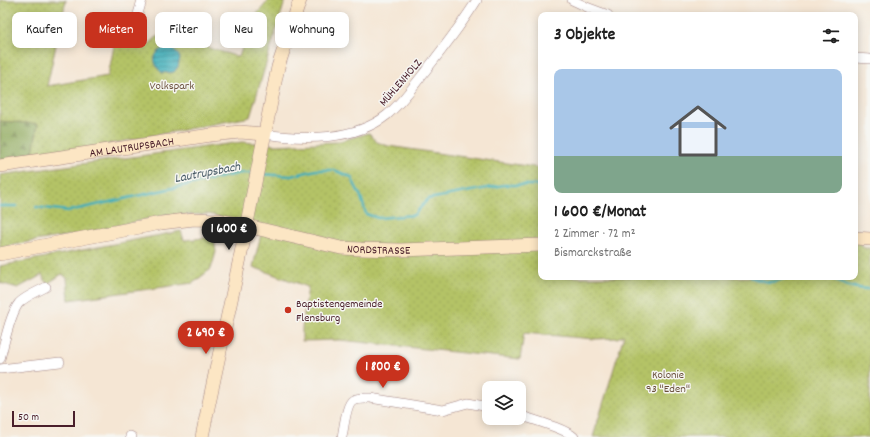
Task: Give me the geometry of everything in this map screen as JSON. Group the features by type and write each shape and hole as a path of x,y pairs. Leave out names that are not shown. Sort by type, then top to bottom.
{"main road":[{"path":"202,437 236,279 278,68 300,0"},
{"name":"AM LAUTRUPSBACH","path":"0,166 240,132 264,134"},
{"name":"NORDSTRASSE","path":"0,254 161,223 194,220 219,220 341,248 408,250 538,245"},
{"path":"858,238 870,239"}],"street":[{"path":"139,12 142,0"},
{"name":"MÜHLENHOLZ","path":"264,134 295,138 337,136 369,126 387,115 401,101 450,39 467,17 477,0"},
{"path":"572,0 600,12"},
{"path":"858,58 870,59"},
{"path":"0,359 14,310 28,296 46,287"},
{"path":"0,369 60,362"},
{"path":"342,437 349,406 353,400 359,398 370,398 443,410 468,403 482,406"},
{"path":"526,417 566,432 574,437"}],"green space":[{"name":"Volkspark","path":"0,0 66,0 63,12 12,12 12,48 55,48 47,86 108,76 114,48 147,48 147,46 155,39 155,48 210,48 239,57 242,48 267,48 267,12 259,12 269,0 285,1 282,12 275,12 275,34 250,117 32,159 0,162"},
{"path":"0,121 38,124 32,159 0,162"},
{"name":"Lautrupsbach","path":"369,133 377,142 388,146 538,168 538,280 858,280 858,240 864,248 870,248 870,437 593,437 624,335 617,338 594,339 524,333 520,359 340,340 302,341 302,328 308,287 253,267 263,226 208,214 162,216 79,234 0,248 0,175 242,142 277,145 337,142"},
{"path":"181,231 184,240 214,237 216,252 211,269 193,283 69,300 67,278 62,274 47,284 42,275 18,288 0,283 0,266"}],"water":[{"path":"163,48 171,48 177,52 180,58 178,67 174,72 162,73 158,69 155,57"}],"waterway":[{"name":"Lautrupsbach","path":"260,174 291,176 316,170 334,170 351,177 361,197 366,214 378,218 414,215 428,199 504,185 538,185"},
{"name":"Lautrupsbach","path":"36,207 69,211 241,173 253,173"},
{"name":"Lautrupsbach","path":"0,206 17,206"},
{"name":"Lautrupsbach","path":"758,280 769,282 780,280"},
{"name":"Lautrupsbach","path":"837,280 848,286 870,289"}],"place":[{"name":"Baptistengemeinde Flensburg","path":"288,310"}],"park label":[{"name":"Kolonie 93 \"Eden\"","path":"668,381"}]}
